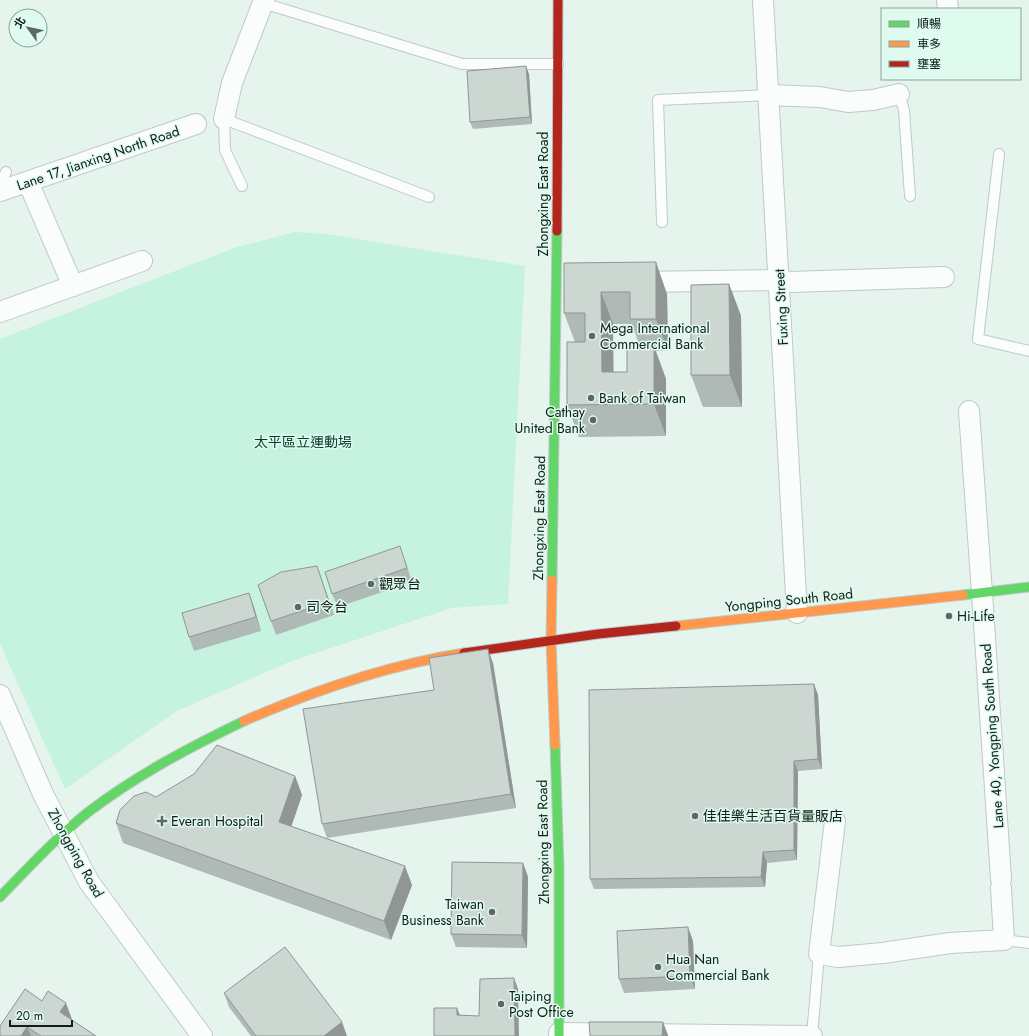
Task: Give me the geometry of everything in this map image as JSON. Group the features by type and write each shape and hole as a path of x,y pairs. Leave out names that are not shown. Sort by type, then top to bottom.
{"street":[{"name":"Zhongxing East Road","path":"558,0 558,64 565,283 551,641 558,867 559,1035"},
{"name":"Fuxing Street","path":"763,0 798,614"},
{"path":"224,119 232,83 264,1"},
{"path":"768,95 820,97 848,102 873,100 899,94"},
{"name":"Lane 17, Jianxing North Road","path":"0,191 196,124"},
{"path":"28,182 73,286"},
{"path":"0,312 142,261"},
{"path":"620,282 780,280 792,282 944,277"},
{"name":"Lane 40, Yongping South Road","path":"968,411 982,593 1004,940"},
{"name":"Yongping South Road","path":"0,897 40,855 89,812 149,771 212,736 279,705 334,684 452,654 611,632 798,614 1029,587"},
{"name":"Zhongping Road","path":"0,695 43,794 89,882 194,1032"},
{"path":"835,821 819,954 838,957 883,953 950,943 1004,940"},
{"path":"559,1035 812,1036"}],"lane":[{"path":"264,1 462,64 558,64"},
{"path":"899,94 904,110 910,196"},
{"path":"662,222 658,100 768,95"},
{"path":"242,186 225,150 224,119 429,197"},
{"path":"999,154 978,339 1029,351"},
{"path":"0,185 6,172"},
{"path":"1004,940 1029,944"},
{"path":"812,1036 819,954"}],"green space":[{"name":"太平區立運動場","path":"294,232 326,234 525,266 508,604 452,608 289,662 177,711 65,789 0,644 0,339 234,248"}],"building":[{"path":"526,66 530,117 470,122 467,71"},
{"path":"656,262 656,319 630,319 630,292 601,292 602,372 627,372 627,347 654,347 654,404 567,405 567,342 585,342 585,313 564,313 564,263"},
{"path":"729,284 730,375 691,375 691,285"},
{"path":"400,546 407,568 332,594 325,572"},
{"name":"司令台","path":"317,566 329,602 271,621 258,585 281,572"},
{"path":"249,593 256,617 189,637 182,613"},
{"path":"488,649 511,794 322,824 303,709 434,690 429,658"},
{"name":"佳佳樂生活百貨量販店","path":"814,684 818,759 794,761 794,850 763,852 761,877 590,879 589,690"},
{"path":"217,745 295,776 279,822 405,866 384,921 116,823 120,810 134,796 146,792 156,797 194,774"},
{"name":"Taiwan Business Bank","path":"452,862 523,863 522,935 451,934"},
{"name":"Hua Nan Commercial Bank","path":"688,927 690,976 619,979 617,931"},
{"path":"285,947 342,1022 324,1036 256,1036 224,993"},
{"name":"Taiping Post Office","path":"514,978 515,1036 434,1036 434,1008 457,1008 457,1015 479,1016 480,979"},
{"path":"25,989 42,1001 48,991 66,1003 60,1012 96,1036 41,1036 27,1027 21,1036 0,1036 0,1026"},
{"path":"589,1022 663,1022 662,1036 590,1036"}],"traffic: fast":[{"path":"552,580 557,231"},
{"path":"963,595 1029,587"},
{"path":"0,897 64,833 105,799 163,763 244,721"},
{"path":"555,745 559,867 559,1036"}],"traffic: slow":[{"path":"552,580 551,641 555,745"},
{"path":"676,626 963,595"},
{"path":"244,721 298,699 352,680 408,664 464,653"}],"traffic: jam":[{"path":"557,231 558,0"},
{"path":"464,653 598,634 676,626"}],"place":[{"name":"Mega International Commercial Bank","path":"592,336"},
{"name":"Bank of Taiwan","path":"591,398"},
{"name":"Cathay United Bank","path":"593,420"},
{"name":"觀眾台","path":"371,584"},
{"name":"司令台","path":"298,607"},
{"name":"Hi-Life","path":"949,616"},
{"name":"佳佳樂生活百貨量販店","path":"695,816"},
{"name":"Everan Hospital","path":"162,821"},
{"name":"Taiwan Business Bank","path":"492,912"},
{"name":"Hua Nan Commercial Bank","path":"658,967"},
{"name":"Taiping Post Office","path":"501,1004"}]}
